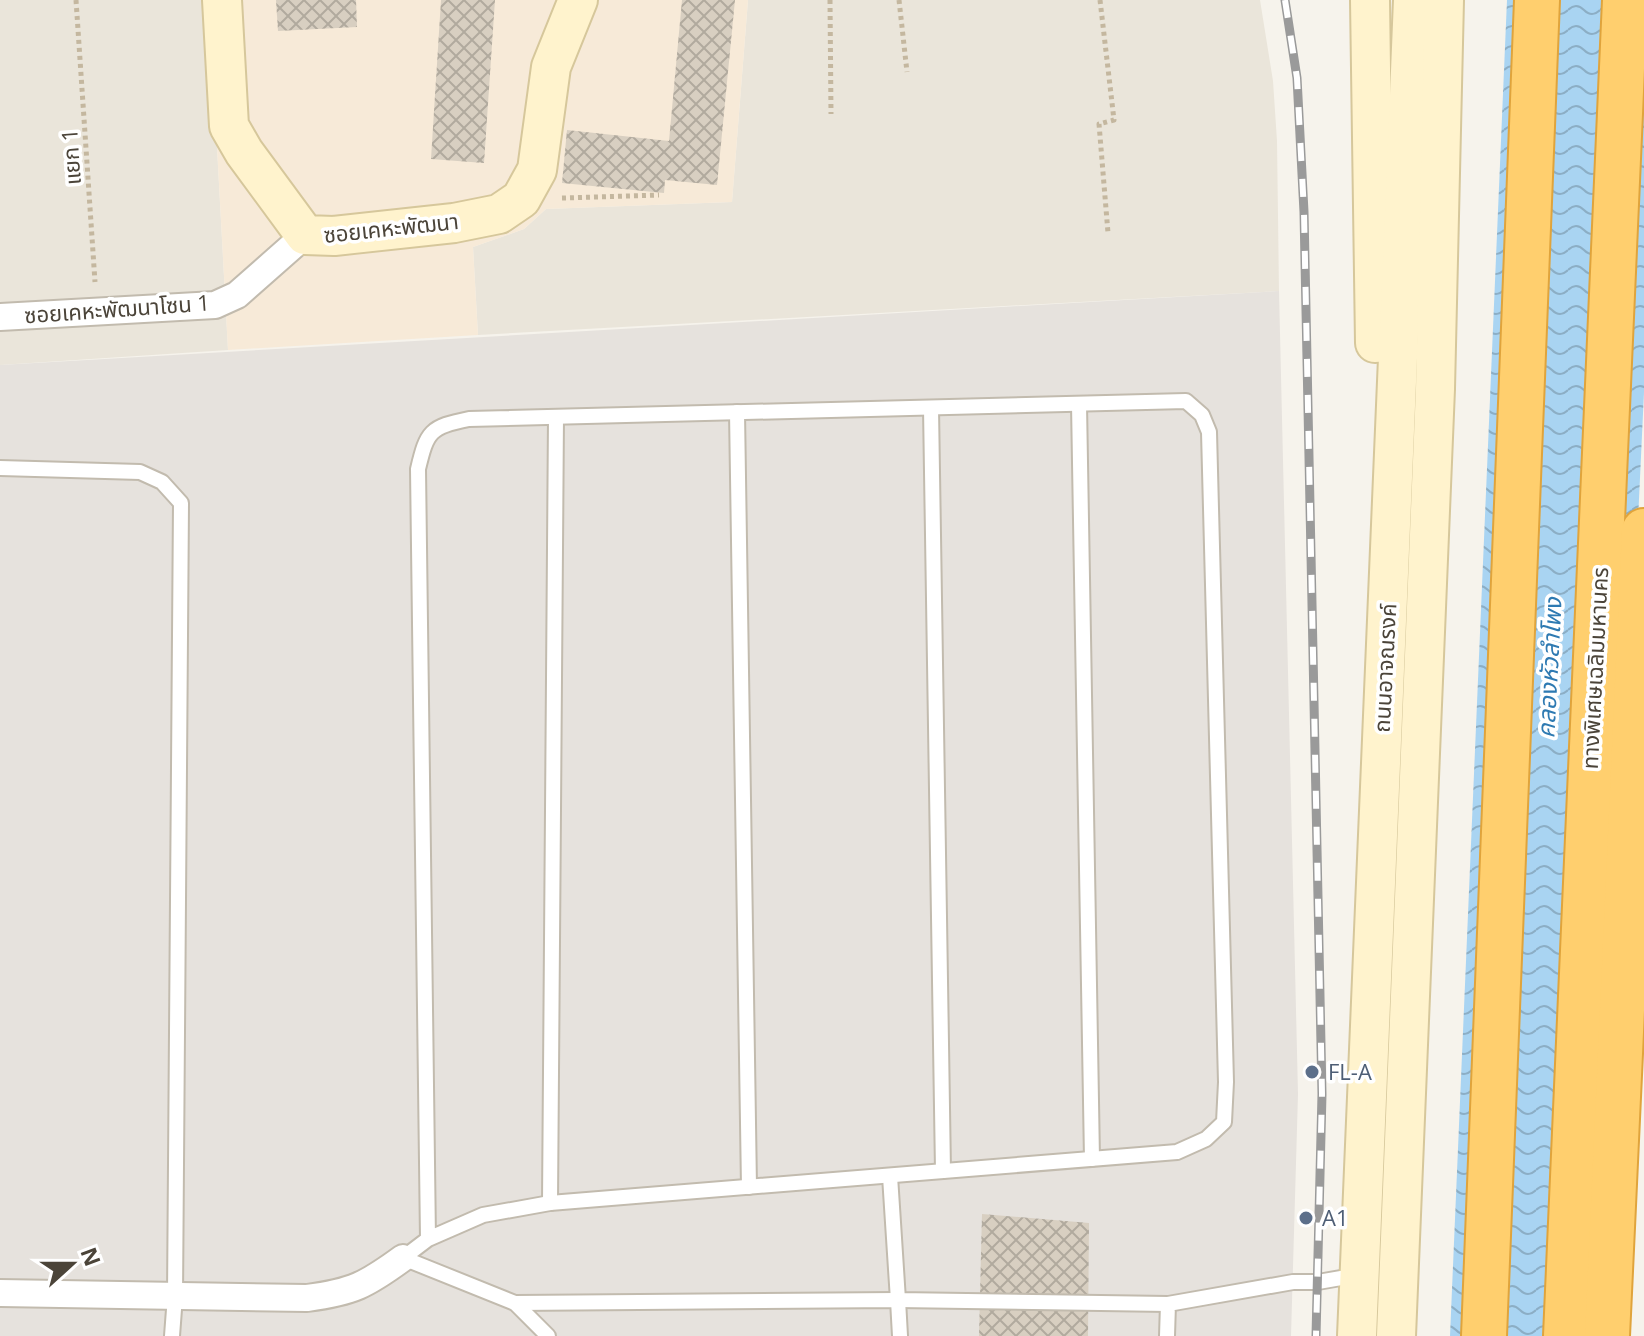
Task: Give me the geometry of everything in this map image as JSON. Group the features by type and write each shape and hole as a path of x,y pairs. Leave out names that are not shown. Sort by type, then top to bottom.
{"highway":[{"path":"1484,1336 1537,0"},
{"name":"ทางพิเศษเฉลิมมหานคร","path":"1566,1336 1625,0"},
{"path":"1607,1336 1643,552"}],"main road":[{"name":"ซอยเคหะพัฒนา","path":"222,0 229,126 244,152 305,235 334,236 454,223 499,214 521,199"},
{"path":"521,199 537,170 551,67 578,0"},
{"path":"1370,0 1376,409 1389,586"},
{"name":"ถนนอาจณรงค์","path":"1357,1336 1413,0"},
{"name":"ถนนอาจณรงค์","path":"1396,1336 1435,389 1444,0"}],"street":[{"name":"ซอยเคหะพัฒนาโซน 1","path":"0,317 215,305 237,295 305,235"},
{"path":"0,1293 307,1298 345,1293 376,1278 403,1258"}],"lane":[{"path":"403,1258 428,1239 483,1215 550,1203 1177,1152 1206,1139 1224,1122 1226,1082 1209,432 1202,415 1186,401 469,419 441,425 424,441 418,469 428,1239"},
{"path":"1079,404 1092,1159"},
{"path":"931,408 943,1171"},
{"path":"737,412 749,1187"},
{"path":"550,1203 556,417"},
{"path":"0,468 140,472 162,482 181,503 175,1296 172,1336"},
{"path":"890,1176 900,1336"},
{"path":"403,1258 515,1303 898,1300 1168,1304 1293,1282 1318,1282 1359,1275"},
{"path":"515,1303 548,1336"},
{"path":"1167,1336 1168,1304"}],"path":[{"name":"แยก 1","path":"76,0 97,311"},
{"path":"830,0 831,114"},
{"path":"899,0 907,72"},
{"path":"1100,0 1114,120 1099,124 1108,233"},
{"path":"521,199 659,195"}],"shaded area":[{"path":"0,0 209,0 228,350 0,365"},
{"path":"209,0 748,0 732,202 546,209 524,229 473,247 478,335 228,350"},
{"path":"748,0 1260,0 1273,81 1277,141 1279,291 478,335 473,247 524,229 546,209 732,202"},
{"path":"1279,291 1298,1094 1291,1336 0,1336 0,365"}],"water":[{"name":"คลองหัวลำโพง","path":"1507,0 1644,0 1644,392 1600,1336 1450,1336"}],"building":[{"path":"276,0 356,0 357,27 278,31"},
{"path":"441,0 495,0 484,163 431,159"},
{"path":"682,0 735,0 717,185 665,180 664,193 562,183 567,130 669,141"},
{"path":"982,1214 1089,1223 1088,1336 979,1336"}],"railway":[{"path":"1285,0 1297,78 1304,212 1322,1094 1316,1336"}],"place":[{"name":"FL-A","path":"1312,1072"},
{"name":"A1","path":"1306,1218"}]}
